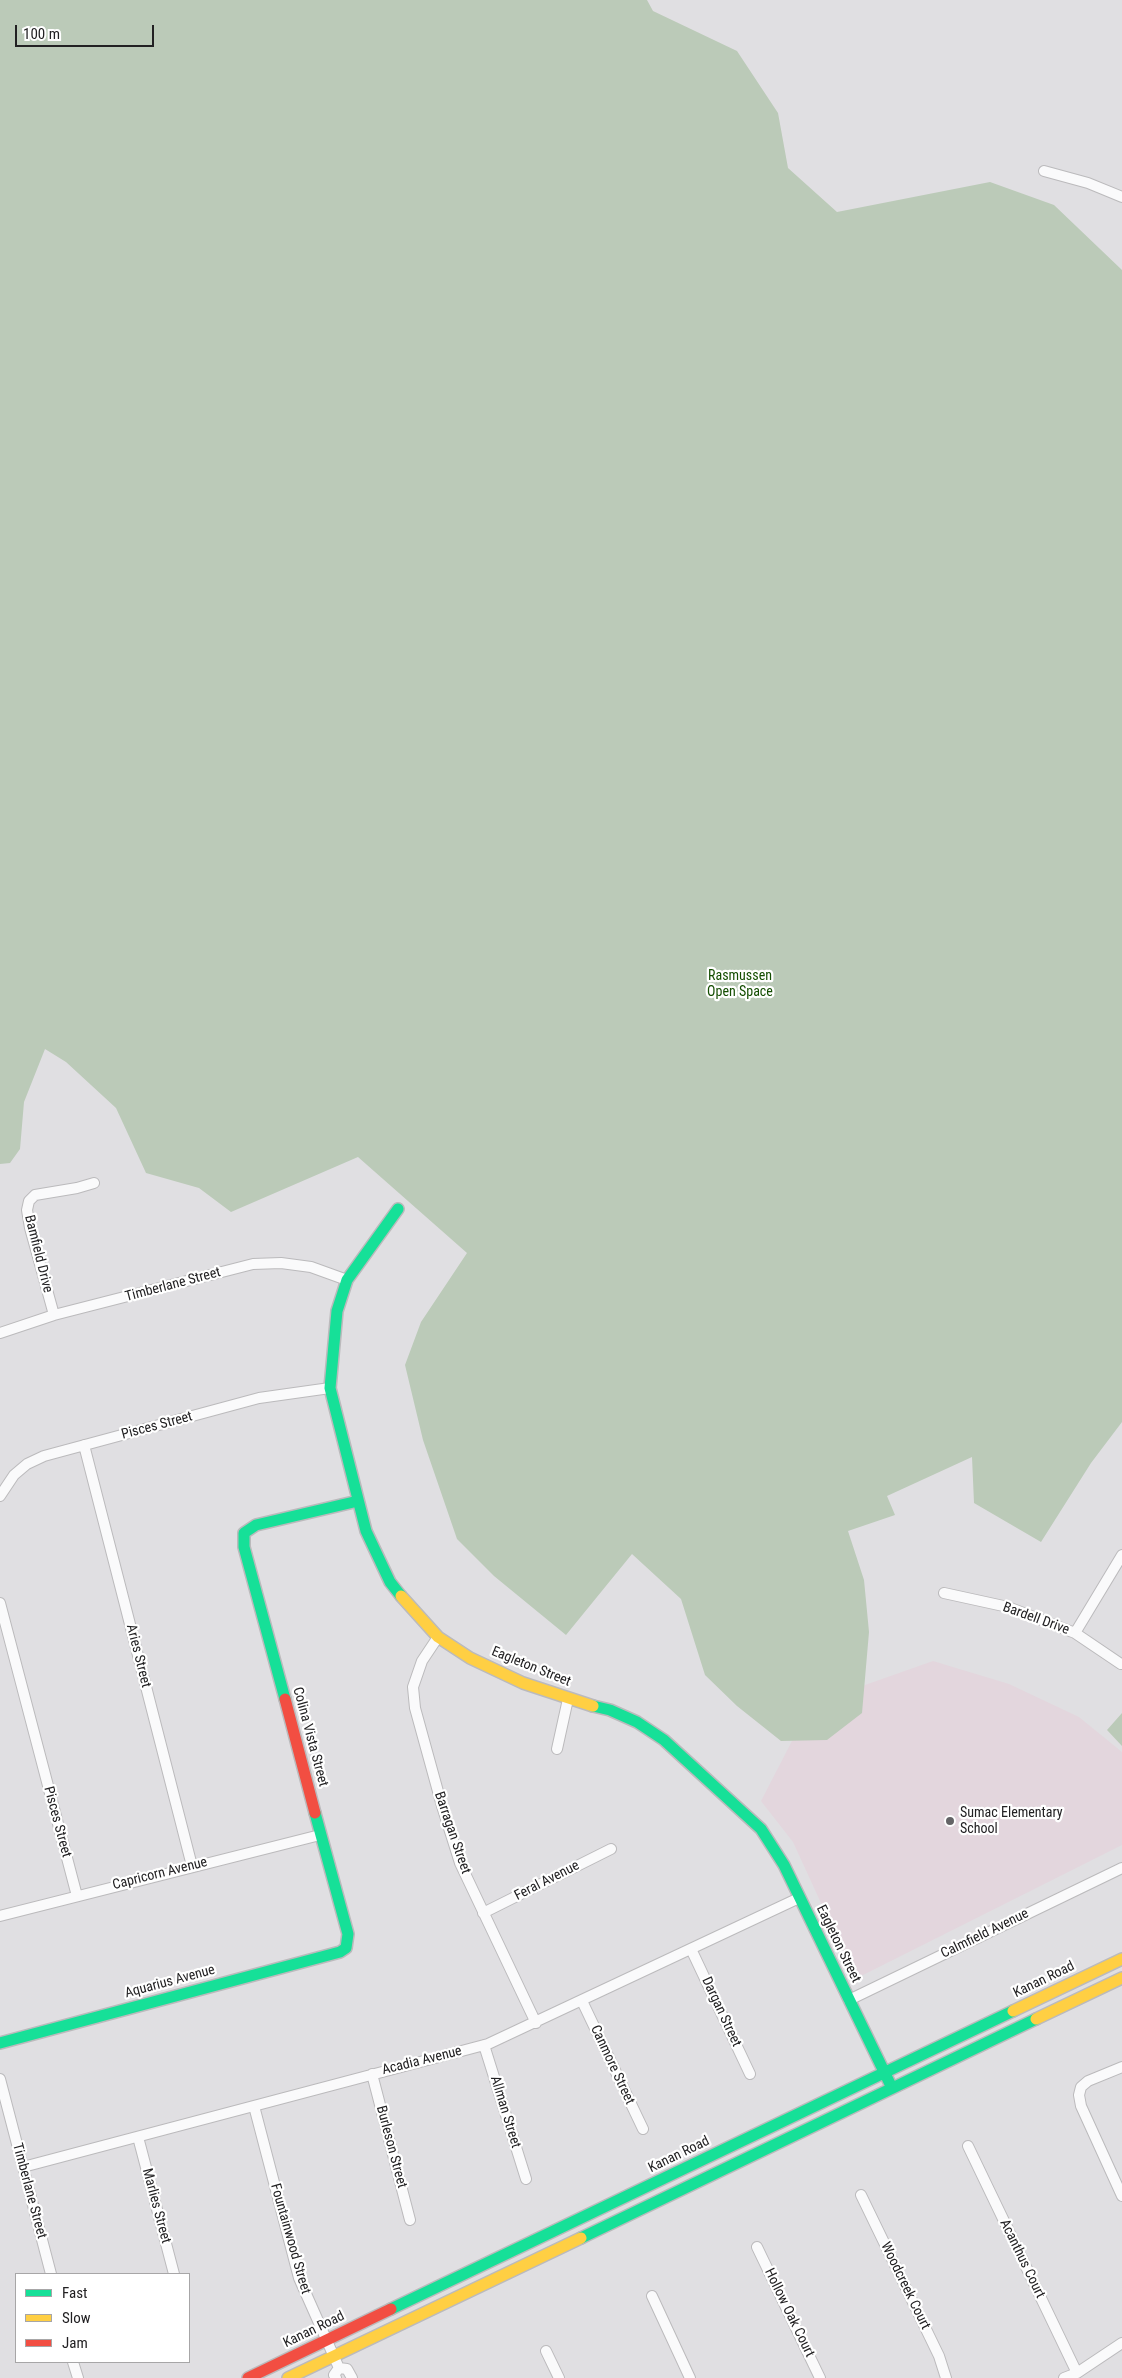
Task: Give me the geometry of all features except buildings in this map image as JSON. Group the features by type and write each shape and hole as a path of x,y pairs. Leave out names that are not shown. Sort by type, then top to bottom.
{"street":[{"path":"1044,171 1088,183 1122,197"},
{"name":"Bamfield Drive","path":"54,1315 30,1228 27,1210 29,1202 35,1195 94,1183"},
{"name":"Eagleton Street","path":"398,1209 347,1280 337,1311 330,1388 366,1531 390,1582 408,1606 438,1637 470,1658 523,1683 568,1699 610,1710 637,1722 664,1740 730,1798 760,1829 784,1865 892,2088"},
{"name":"Timberlane Street","path":"0,1332 54,1315 253,1264 281,1263 311,1267 347,1280"},
{"name":"Pisces Street","path":"0,1496 14,1475 27,1464 44,1456 259,1398 330,1388"},
{"name":"Aries Street","path":"84,1445 192,1866"},
{"name":"Colina Vista Street","path":"346,1948 348,1934 244,1547 244,1534 256,1526 358,1501"},
{"path":"1075,1634 1122,1554"},
{"name":"Bardell Drive","path":"944,1593 1008,1607 1075,1634 1121,1664"},
{"name":"Pisces Street","path":"0,1602 77,1896"},
{"name":"Barragan Street","path":"438,1637 422,1661 414,1687 415,1708 457,1854 536,2023"},
{"path":"557,1749 568,1699"},
{"name":"Capricorn Avenue","path":"0,1916 320,1835"},
{"name":"Feral Avenue","path":"483,1913 611,1849"},
{"name":"Calmfield Avenue","path":"849,2000 1122,1868"},
{"name":"Acadia Avenue","path":"23,2166 484,2045 536,2023 799,1898"},
{"name":"Aquarius Avenue","path":"0,2043 340,1952 346,1948"},
{"name":"Dargan Street","path":"691,1949 750,2074"},
{"name":"Kanan Road","path":"248,2378 1122,1959"},
{"path":"288,2378 1122,1978"},
{"name":"Canmore Street","path":"582,2001 643,2129"},
{"name":"Allman Street","path":"484,2045 526,2178"},
{"path":"1122,2067 1088,2080 1081,2087 1079,2095 1081,2106 1122,2196"},
{"name":"Burleson Street","path":"372,2074 410,2220"},
{"name":"Timberlane Street","path":"0,2079 3,2105 23,2166 51,2273"},
{"name":"Fountainwood Street","path":"254,2106 299,2278 333,2356 337,2373 348,2368 352,2378"},
{"name":"Marlies Street","path":"138,2137 174,2273"},
{"name":"Acanthus Court","path":"968,2146 1077,2372"},
{"name":"Woodcreek Court","path":"861,2195 938,2356 946,2378"},
{"name":"Hollow Oak Court","path":"757,2248 820,2378"},
{"path":"652,2296 690,2378"},
{"path":"1064,2378 1077,2372 1122,2343"},
{"path":"546,2350 559,2378"},
{"path":"74,2363 78,2378"}],"shaded area":[{"name":"Sumac Elementary School","path":"933,1661 1009,1684 1079,1717 1122,1752 1122,1845 863,1975 854,1975 793,1842 761,1801 793,1739 799,1712 865,1685"}],"green space":[{"name":"Rasmussen Open Space","path":"0,0 647,0 653,11 737,51 778,113 788,168 837,212 990,182 1054,205 1122,270 1122,1422 1091,1463 1041,1542 974,1503 972,1457 887,1496 895,1515 848,1531 864,1580 869,1632 862,1713 827,1740 781,1741 737,1706 705,1675 681,1599 632,1554 566,1635 494,1576 457,1539 423,1440 405,1365 421,1322 467,1253 358,1157 231,1212 199,1188 146,1173 116,1108 66,1062 45,1049 24,1102 20,1149 10,1163 0,1164"},
{"path":"1122,1713 1122,1746 1107,1730"}],"traffic: fast":[{"path":"398,1209 347,1280 337,1311 330,1388 366,1531 390,1582 401,1596"},
{"path":"285,1699 244,1547 244,1533 256,1525 358,1501"},
{"path":"593,1706 610,1710 637,1722 664,1740 761,1829 784,1865 892,2088"},
{"path":"0,2043 340,1952 346,1948 348,1934 315,1813"},
{"path":"391,2309 1013,2011"},
{"path":"581,2238 1036,2019"}],"traffic: slow":[{"path":"401,1596 438,1637 470,1658 523,1683 593,1706"},
{"path":"1013,2011 1122,1959"},
{"path":"1036,2019 1122,1978"},
{"path":"288,2378 581,2238"}],"traffic: jam":[{"path":"285,1699 315,1813"},
{"path":"248,2378 391,2309"}],"place":[{"name":"Sumac Elementary School","path":"950,1821"}]}
